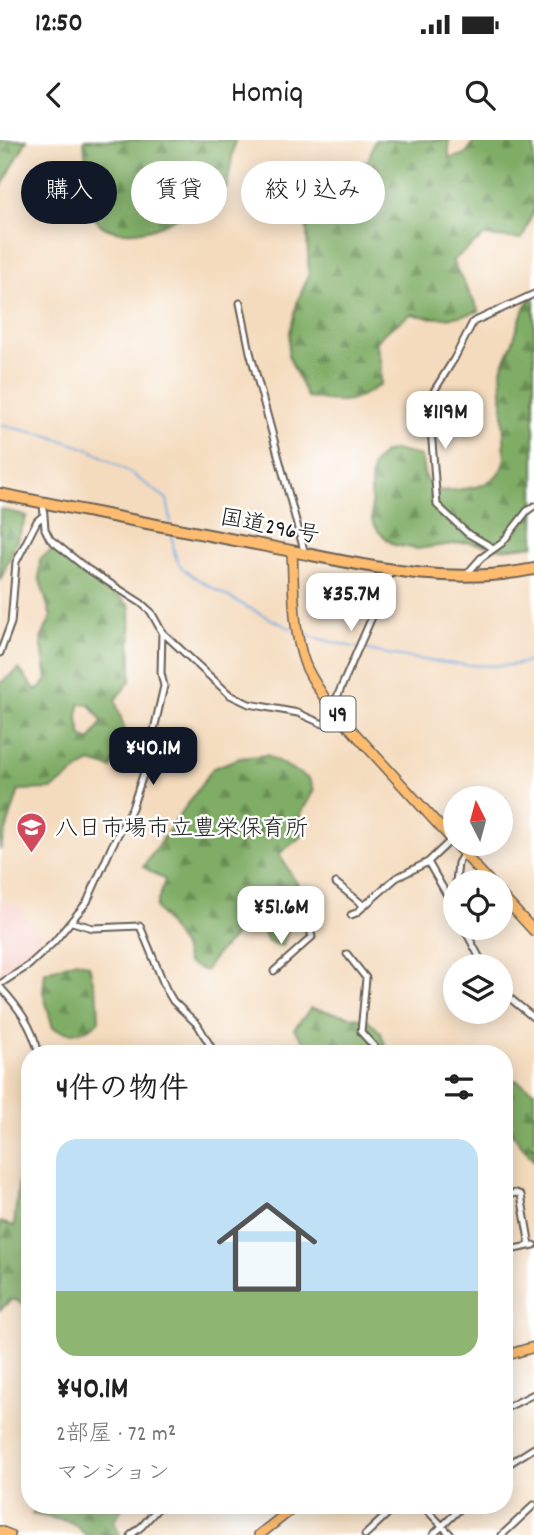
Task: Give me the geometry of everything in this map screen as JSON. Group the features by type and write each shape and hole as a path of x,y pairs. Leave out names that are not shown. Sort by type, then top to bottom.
{"highway":[{"name":"国道296号","path":"0,494 390,570 464,578 534,569"}],"main road":[{"name":"49","path":"292,551 300,645 305,663 333,709 443,830"},
{"name":"49","path":"467,856 479,870"},
{"path":"513,908 534,931"},
{"path":"513,1353 534,1347"},
{"path":"259,1535 286,1514"},
{"path":"0,1531 10,1535"}],"street":[{"path":"493,548 467,533 437,505 429,404 473,322 534,294"},
{"path":"240,303 250,352 305,554"},
{"path":"43,503 45,529 50,539 86,568 141,603 151,612 162,632 237,700 298,713 323,724 333,709 390,570"},
{"path":"464,578 493,548 502,543 534,506"},
{"path":"0,653 11,623 16,562 37,521 43,516"},
{"path":"37,1045 33,1030 0,985 28,966 72,922 87,902 107,855 132,808 145,769 164,686 161,673 162,632"},
{"path":"351,915 396,878 428,862 443,850"},
{"path":"428,862 443,888"},
{"path":"336,883 363,905"},
{"path":"72,922 93,928 140,926 173,1001 198,1025 210,1045"},
{"path":"274,971 312,937 309,927"},
{"path":"347,954 366,978 361,1032 373,1045"},
{"path":"513,1001 534,1018"},
{"path":"513,1194 521,1195 532,1245 513,1249"},
{"path":"513,1404 534,1394"},
{"path":"513,1461 534,1448"},
{"path":"502,1535 534,1505"},
{"path":"131,1535 153,1514"},
{"path":"365,1535 387,1514"},
{"path":"431,1514 451,1535"},
{"path":"433,1535 455,1514"}],"shaded area":[{"path":"0,900 20,907 47,942 0,976"}],"green space":[{"path":"0,140 27,140 0,189"},
{"path":"84,140 235,140 227,187 227,161 131,161 131,224 164,224 138,232 122,232 101,224 117,224 117,161 86,161"},
{"path":"375,140 449,140 449,158 465,155 475,140 534,140 534,210 522,239 484,236 452,261 479,311 445,318 411,314 376,342 381,364 381,384 362,396 346,401 307,397 288,355 290,332 298,300 309,275 307,224 385,224 385,161 368,161"},
{"path":"534,292 534,545 503,549 467,542 417,549 394,545 379,532 372,521 373,465 384,453 394,450 421,456 425,478 436,491 467,489 495,477 505,459 501,369 524,308"},
{"path":"0,509 27,516 0,581"},
{"path":"52,550 104,584 130,606 131,680 115,700 126,733 111,768 90,762 52,789 19,790 0,850 0,683 19,669 36,690 47,681 41,639 51,617 39,577 40,559","holes":["79,704 90,705 102,721 90,741 81,735 78,719"]},
{"path":"267,755 309,779 314,790 300,815 306,833 279,854 302,892 283,946 268,942 249,909 232,939 205,971 187,963 183,947 156,907 165,880 143,867 213,768 240,758"},
{"path":"76,961 89,965 98,1001 99,1021 88,1029 72,1033 53,1028 43,992 45,972"},
{"path":"311,1008 368,1020 381,1033 385,1045 307,1045 294,1029"},
{"path":"516,1080 534,1091 534,1161 513,1134 513,1082"},
{"path":"21,1158 21,1303 13,1299 0,1310 0,1222 14,1226"},
{"path":"32,1514 118,1514 114,1521 120,1535 86,1535 71,1522"}],"waterway":[{"path":"0,425 46,435 91,450 129,472 167,499 171,522"},
{"path":"172,532 176,556 185,570 232,599 293,629"},
{"path":"301,633 351,647 453,664 513,665 534,660"}],"place":[{"name":"八日市場市立豊栄保育所","path":"32,854"}]}
